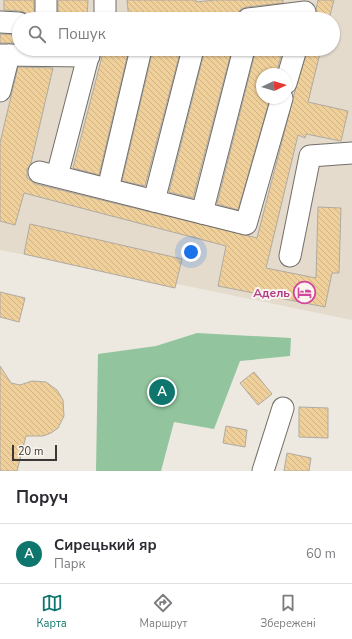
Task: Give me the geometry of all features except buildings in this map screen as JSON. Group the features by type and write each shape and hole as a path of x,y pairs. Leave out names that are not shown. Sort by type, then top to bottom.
{"lane":[{"path":"46,0 46,12"},
{"path":"105,0 105,12"},
{"path":"293,12 305,10"},
{"path":"0,22 12,23"},
{"path":"0,91 5,55"},
{"path":"88,56 48,174 246,224 280,104"},
{"path":"108,189 139,56"},
{"path":"154,201 191,56"},
{"path":"202,213 242,56"},
{"path":"290,68 294,56"},
{"path":"290,256 310,156 352,153"},
{"path":"263,471 283,408"}],"shaded area":[{"path":"0,0 352,0 352,320 0,250"}],"green space":[{"path":"197,333 291,338 290,356 240,361 214,429 174,422 161,471 96,471 98,354 156,346"}],"place":[{"name":"Адель","path":"305,293"},
{"name":"Сирецький яр","path":"162,392"}]}
